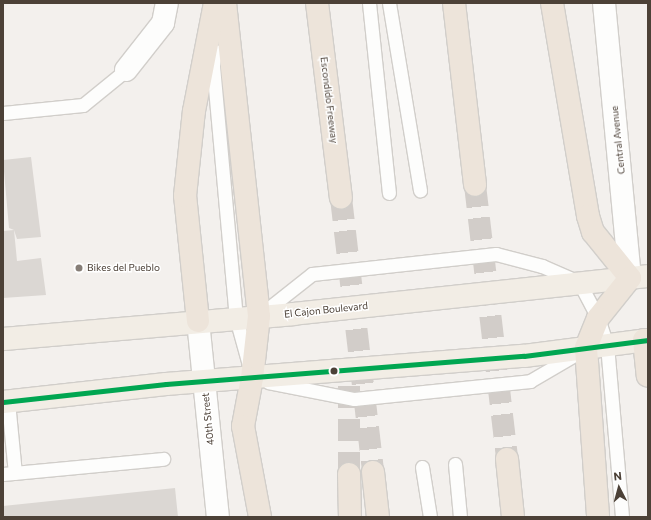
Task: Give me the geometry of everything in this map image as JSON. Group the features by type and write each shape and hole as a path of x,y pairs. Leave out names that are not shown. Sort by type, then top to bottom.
{"highway":[{"path":"198,321 185,196 194,111 215,3"},
{"path":"225,3 259,316 252,378 243,426 260,517"},
{"name":"Escondido Freeway","path":"317,3 341,198"},
{"path":"454,3 475,185"},
{"path":"552,3 588,216 593,232 639,277 598,318 586,348 598,517"},
{"path":"646,340 648,376"},
{"path":"507,459 513,517"},
{"path":"373,472 378,517"},
{"path":"349,474 350,517"}],"main road":[{"name":"El Cajon Boulevard","path":"3,339 259,316 639,277"},
{"path":"6,402 252,378 524,356 646,340"}],"street":[{"path":"126,70 163,23 167,3"},
{"name":"Central Avenue","path":"604,3 639,277"},
{"name":"40th Street","path":"198,321 218,517"}],"lane":[{"path":"219,3 213,66 236,318 252,378 309,391 361,398 530,381 586,348"},
{"path":"369,3 389,193"},
{"path":"389,3 420,190"},
{"path":"3,113 83,105 126,70"},
{"path":"259,316 312,274 496,254 542,266 579,282 598,318 608,345 622,517"},
{"path":"6,402 9,473 163,459"},
{"path":"455,464 460,517"},
{"path":"422,467 430,517"}],"building":[{"path":"31,157 41,237 17,239 14,230 9,228 3,160"},
{"path":"14,230 17,261 41,258 46,295 3,298 3,231"},
{"path":"175,488 178,517 3,517 3,506"}],"tunnel":[{"path":"475,185 507,459"},
{"path":"341,198 373,472"},
{"path":"349,376 349,474"}],"transit line":[{"path":"3,402 166,384 524,356 648,340"}],"place":[{"name":"Bikes del Pueblo","path":"79,268"}]}
